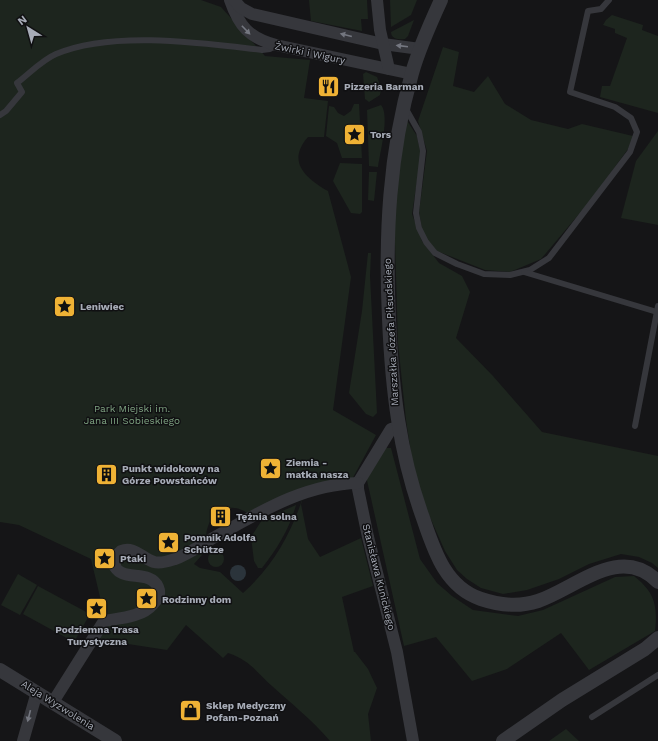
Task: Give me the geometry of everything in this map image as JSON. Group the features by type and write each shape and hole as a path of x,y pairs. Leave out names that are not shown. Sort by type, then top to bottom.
{"street":[{"name":"Żwirki i Wigury","path":"230,0 238,21 258,40 276,46 412,74"},
{"path":"234,0 241,8 252,14 384,44 420,49"},
{"path":"377,0 380,30 389,69"},
{"name":"Marszałka Józefa Piłsudskiego","path":"440,0 420,49 404,106 393,175 387,245 390,345 398,427 412,490 436,555 448,575 463,589 479,598 500,604 516,605 537,602 611,567 635,569 647,572 658,582"},
{"path":"53,702 104,620 124,618 143,612 159,597 159,589 156,583 150,578 123,574 115,567 115,556 121,551 132,550 154,562 162,562 181,556 257,514 296,495 310,490 358,483 391,429 398,427"},
{"name":"Stanisława Kunickiego","path":"358,483 368,537 397,652 413,741"},
{"path":"503,741 562,700 645,649 658,638"},
{"name":"Aleja Wyzwolenia","path":"0,670 115,741"},
{"path":"23,741 37,692"}],"lane":[{"path":"404,106 419,132 423,151 416,213 419,228 426,242 435,253 457,264 484,274 510,275 530,270 549,258 630,152 637,132 631,118 615,107 570,92 588,11 601,9 608,0"},
{"path":"0,114 6,111 22,92 17,83 52,56 85,46 120,41 163,40 262,50 270,49 276,46"},
{"path":"523,272 658,309 635,426"},
{"path":"592,717 658,675"}],"green space":[{"name":"Park Miejski im. Jana III Sobieskiego","path":"0,0 201,0 221,7 265,56 310,60 304,98 328,101 324,137 308,137 299,154 299,162 306,175 312,181 328,191 351,277 333,410 376,435 349,485 304,496 301,504 308,539 320,557 361,538 373,586 342,597 354,652 368,669 377,688 368,714 371,741 330,741 309,719 248,663 228,653 223,658 186,625 167,650 89,638 104,614 91,559 19,525 0,522","holes":["302,500 286,538 271,562 263,573 243,593 220,572 200,568 194,564 209,547 206,535 207,529 213,517 223,509 238,509 252,516"]},
{"path":"309,0 367,0 368,19 361,19 362,31 311,21"},
{"path":"390,0 417,0 411,15 391,27"},
{"path":"612,15 643,25 642,30 658,36 658,113 600,97 602,86 610,86 627,38 615,33 615,29 603,25"},
{"path":"414,20 408,36 405,39 398,39 392,36 391,32"},
{"path":"443,47 459,52 453,86 474,92 488,76 505,104 531,120 568,129 582,124 633,136 628,149 590,201 541,259 510,272 485,270 437,251 427,240 422,229 419,212 427,151 418,121"},
{"path":"366,72 377,77 381,88 380,95 369,102 365,99 363,74"},
{"path":"354,104 359,104 362,158 342,158 337,143 326,136 329,106 334,107 338,113 344,116 351,111"},
{"path":"381,105 384,110 385,125 378,167 369,166 367,110"},
{"path":"406,119 417,136 421,155 412,214 422,241 439,263 462,276 470,292 456,338 493,376 542,432 658,456 658,568 652,563 639,557 621,554 589,564 559,579 527,590 503,594 481,588 467,579 457,570 445,551 416,486 406,420 398,343 394,209"},
{"path":"658,131 658,225 621,218 636,161"},
{"path":"340,163 362,164 362,212 360,214 351,213 333,181"},
{"path":"369,172 377,172 374,201 368,200"},
{"path":"368,253 371,253 370,276 377,413 373,417 366,414 349,393 362,311"},
{"path":"385,448 391,448 420,559 437,583 452,596 473,610 518,616 543,610 615,577 634,576 646,588 653,599 656,613 655,631 589,670 561,633 507,669 472,681 436,637 404,646 366,476"},
{"path":"296,505 287,530 278,546 262,568 258,568 254,561 251,537 262,520"},
{"path":"213,551 219,551 224,556 222,565 219,567 213,567 208,562 208,556"},
{"path":"18,574 37,585 20,615 1,605"},
{"path":"38,586 90,614 74,642 23,614"},
{"path":"566,729 579,741 549,741"}],"shaded area":[{"path":"235,565 241,565 246,570 244,579 241,581 235,581 230,576 230,570"}],"place":[{"name":"Pizzeria Barman","path":"328,86"},
{"name":"Tors","path":"355,134"},
{"name":"Leniwiec","path":"65,306"},
{"name":"Ziemia - matka nasza","path":"271,468"},
{"name":"Punkt widokowy na Górze Powstańców","path":"107,474"},
{"name":"Tężnia solna","path":"221,516"},
{"name":"Pomnik Adolfa Schütze","path":"168,543"},
{"name":"Ptaki","path":"105,558"},
{"name":"Rodzinny dom","path":"146,599"},
{"name":"Podziemna Trasa Turystyczna","path":"97,609"},
{"name":"Sklep Medyczny Pofam-Poznań","path":"190,711"}]}
